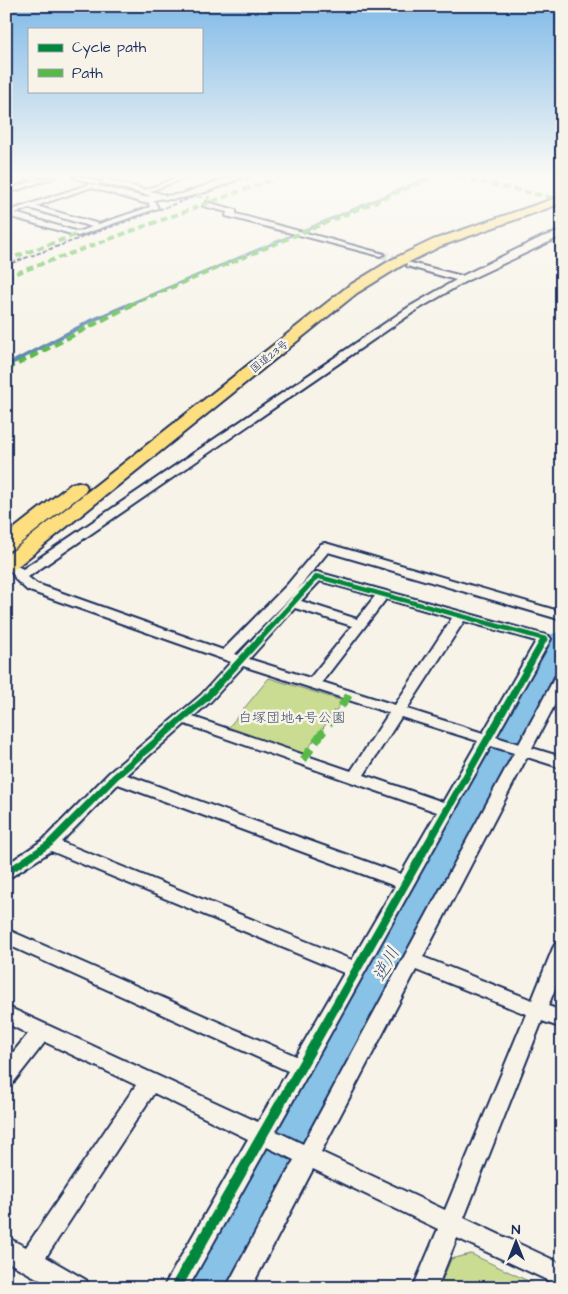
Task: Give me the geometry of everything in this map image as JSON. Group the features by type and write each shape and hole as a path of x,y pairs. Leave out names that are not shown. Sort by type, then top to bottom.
{"highway":[{"name":"国道23号","path":"10,561 95,476 330,293 358,275 436,237"},
{"name":"国道23号","path":"10,561 352,290 396,263 453,237"}],"street":[{"path":"317,237 380,254"},
{"path":"550,237 463,279 404,314 10,561 32,588 242,661 562,763"},
{"path":"410,264 463,279"},
{"path":"226,655 287,594 325,547 562,616"},
{"path":"6,874 50,844 115,777 184,719 242,661 317,576 544,639 491,740 448,810 300,1067 266,1137 176,1288"},
{"path":"313,683 383,595"},
{"path":"293,603 360,624"},
{"path":"354,778 460,616"},
{"path":"238,1288 305,1155 411,960 521,750 562,677"},
{"path":"184,719 448,810"},
{"path":"115,777 406,883"},
{"path":"50,844 356,970"},
{"path":"6,936 300,1067"},
{"path":"425,1288 562,948"},
{"path":"411,960 562,1020"},
{"path":"6,1014 562,1276"},
{"path":"6,1077 42,1031"},
{"path":"30,1261 150,1082"},
{"path":"6,1248 78,1288"}],"green space":[{"name":"白塚団地4号公園","path":"269,678 343,701 304,754 228,728"},
{"path":"471,1254 543,1288 439,1288 451,1259"}],"waterway":[{"path":"127,305 287,237"},
{"path":"6,366 93,320 130,304"},
{"name":"逆川","path":"211,1288 392,958 562,640"}],"tunnel":[{"path":"380,254 410,264"}],"railway":[{"path":"6,265 82,237"}],"marked path":[{"path":"6,260 69,237"},
{"path":"6,277 114,237"},
{"path":"6,370 117,311 291,237"},
{"path":"303,760 349,695"}],"cycle path":[{"path":"6,874 49,844 115,777 206,698 317,576 544,639 175,1288"}]}
